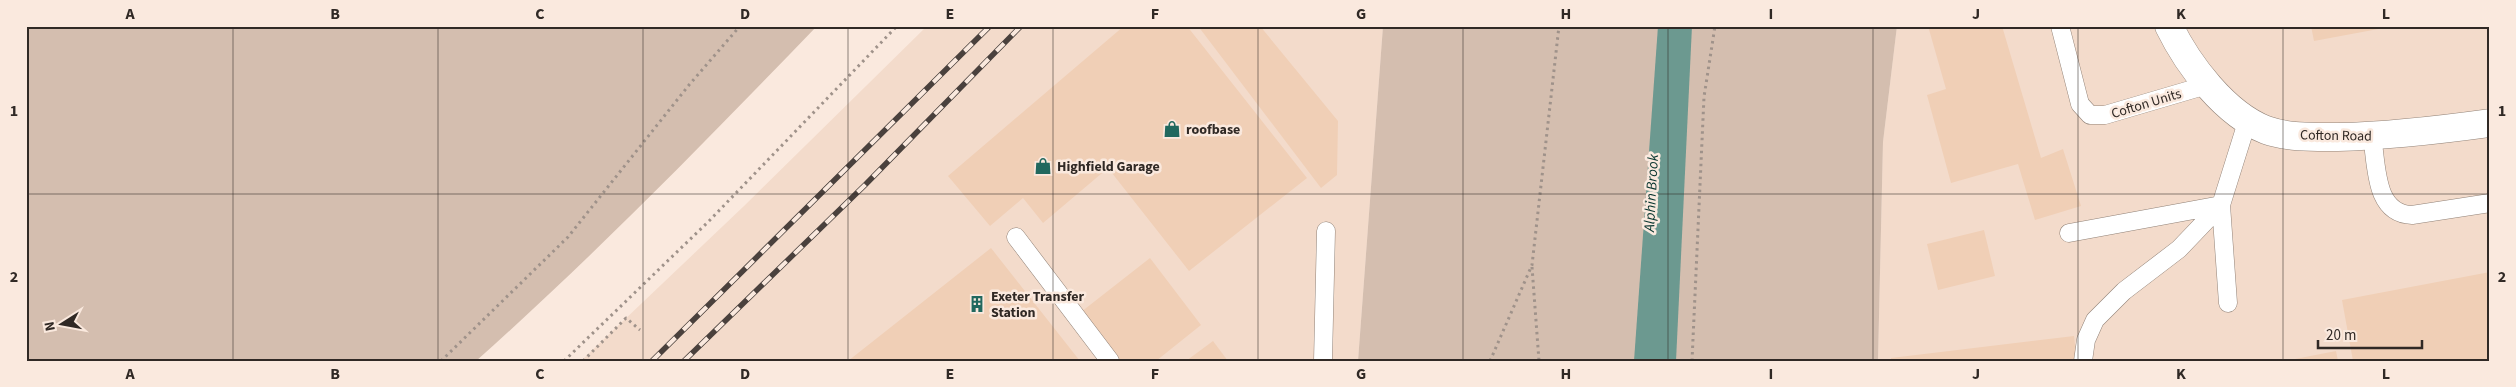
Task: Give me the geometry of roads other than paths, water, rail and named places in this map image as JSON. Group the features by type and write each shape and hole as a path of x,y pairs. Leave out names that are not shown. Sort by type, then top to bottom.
{"street":[{"name":"Cofton Road","path":"2169,26 2207,85 2225,104 2266,130 2305,137 2372,136 2490,123"}],"lane":[{"name":"Cofton Units","path":"2060,26 2080,104 2090,115 2105,116 2207,85"},
{"path":"2228,303 2221,206 2248,119"},
{"path":"2372,136 2384,201 2391,209 2401,215 2412,216 2490,203"},
{"path":"2069,233 2221,206"},
{"path":"2083,361 2086,340 2095,320 2124,291 2179,249 2221,206"},
{"path":"1323,361 1326,231"},
{"path":"1016,237 1110,361"}],"water":[{"name":"Alphin Brook","path":"1658,26 1692,26 1676,361 1634,361"}],"railway":[{"path":"652,361 990,26"},
{"path":"684,361 865,185 1021,26"}],"place":[{"name":"roofbase","path":"1172,129"},
{"name":"Highfield Garage","path":"1043,166"},
{"name":"Exeter Transfer Station","path":"977,304"}]}
